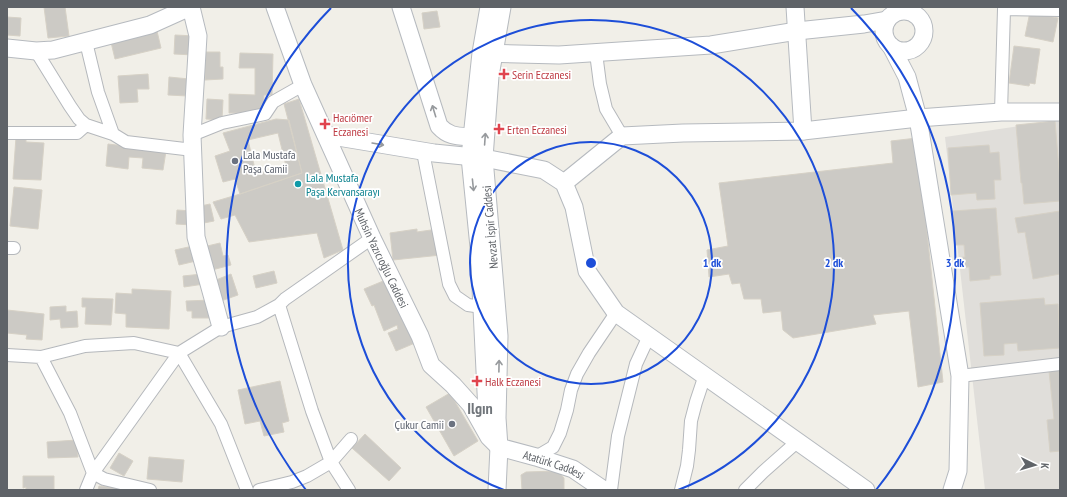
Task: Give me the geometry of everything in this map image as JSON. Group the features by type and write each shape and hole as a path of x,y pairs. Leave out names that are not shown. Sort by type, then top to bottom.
{"street":[{"path":"7,48 36,51 53,50 150,25 190,7 198,36 193,142 196,236 220,327"},
{"name":"Muhsin Yazıcıoğlu Caddesi","path":"275,7 303,85 372,238 420,336 431,365 453,385 471,405 494,442"},
{"path":"401,7 439,126 447,134 472,137"},
{"name":"Nevzat İspir Caddesi","path":"489,7 487,53 472,137 477,158 500,336 497,418 494,442"},
{"name":"Nevzat İspir Caddesi","path":"494,442 482,307 477,158 490,76 487,53 502,7"},
{"path":"796,7 803,131"},
{"path":"864,24 888,43 895,49 904,51 914,48 921,42 924,32 925,15 917,15 911,9 898,11 890,15 884,24 884,34 888,43 907,77 918,118 960,376 958,471 952,490"},
{"path":"1001,112 1004,9 1060,10"},
{"path":"487,53 559,55 711,45 797,31 887,20"},
{"path":"86,42 98,92 113,134"},
{"path":"907,77 914,48"},
{"path":"36,51 79,119 86,125 113,134 126,142 193,142 222,123 265,114 273,102 303,85"},
{"path":"596,53 600,84 606,109 622,136"},
{"path":"564,183 622,136 683,133 803,131 918,118 1001,112 1060,112"},
{"path":"7,133 77,133 86,125"},
{"path":"443,130 429,153 449,284 455,296 468,305 482,307"},
{"path":"326,135 429,153 477,158 544,170 564,183 574,207 587,271 616,313 866,490"},
{"path":"86,490 93,473 178,352 220,327 257,317 279,305 285,299 372,238"},
{"path":"279,305 312,411 331,462 349,490"},
{"path":"536,456 553,447 560,434 571,390 577,374 616,313"},
{"path":"611,490 618,436 636,364 649,336"},
{"path":"7,355 41,357 85,346 134,343 178,352 221,424 247,490"},
{"path":"41,357 70,413 93,473 104,479 150,490"},
{"path":"960,376 1060,364"},
{"path":"681,490 690,450 691,421 705,376"},
{"path":"259,490 292,482 307,476 331,462 351,439"},
{"path":"744,490 798,441"},
{"path":"488,490 494,442"},
{"path":"494,442 497,490"},
{"name":"Atatürk Caddesi","path":"494,442 573,469 604,490"}],"shaded area":[{"path":"1060,120 1060,490 985,490 945,137"}],"building":[{"path":"44,7 65,7 69,36 48,38"},
{"path":"437,11 440,27 424,29 422,13"},
{"path":"1030,12 1058,18 1053,42 1025,36"},
{"path":"7,17 21,18 20,36 7,35"},
{"path":"156,27 161,48 115,59 110,38"},
{"path":"175,35 195,36 194,55 174,54"},
{"path":"1014,46 1040,49 1035,84 1030,83 1029,86 1009,83"},
{"path":"205,52 220,52 220,67 223,67 223,79 205,80"},
{"path":"240,53 273,54 272,95 264,95 263,113 229,113 229,94 255,95 255,68 239,68"},
{"path":"148,74 149,89 137,89 138,102 120,103 118,76"},
{"path":"169,77 189,79 188,96 168,95"},
{"path":"207,99 223,100 222,120 206,119"},
{"name":"Lala Mustafa Paşa Kervansarayı","path":"299,99 343,250 324,258 317,233 249,242 235,215 221,219 213,202 302,173 284,104"},
{"name":"Lala Mustafa Paşa Camii","path":"276,119 289,120 302,173 240,194 235,179 223,182 215,156 230,151 223,133","holes":["278,133 286,166 256,173 248,140"]},
{"path":"1055,121 1060,201 1024,204 1016,125"},
{"path":"16,137 26,137 26,142 44,143 41,180 13,179"},
{"path":"917,138 943,382 918,387 909,311 873,315 876,324 793,338 783,330 781,311 763,313 761,299 744,299 740,283 732,284 729,274 709,277 707,250 728,246 719,183 893,163 891,141"},
{"path":"108,144 166,151 163,170 142,168 143,158 129,157 128,169 106,166"},
{"path":"989,145 990,153 999,152 1001,180 994,180 995,199 977,200 976,193 951,195 948,148"},
{"path":"14,187 42,190 38,229 10,226"},
{"path":"210,204 214,221 199,224 196,207"},
{"path":"996,208 1001,275 990,276 990,279 970,281 969,267 955,268 955,258 965,257 964,245 955,245 953,211"},
{"path":"177,210 193,211 192,225 176,224"},
{"path":"1060,211 1060,274 1033,279 1025,232 1018,233 1015,218"},
{"path":"417,229 417,232 438,229 441,255 393,260 390,233"},
{"path":"220,243 223,256 228,255 231,265 208,271 203,247"},
{"path":"193,246 196,261 179,265 175,250"},
{"path":"274,271 277,283 256,288 253,276"},
{"path":"202,274 204,284 184,287 183,276"},
{"path":"231,274 238,295 218,302 211,282"},
{"path":"388,279 415,343 396,351 388,333 398,329 397,325 384,331 374,305 372,306 364,289"},
{"path":"132,289 171,291 169,329 126,327 126,314 115,313 116,293 132,294"},
{"path":"82,298 113,299 111,325 85,324 86,307 82,307"},
{"path":"1044,298 1045,305 1058,304 1060,348 1018,351 1017,343 1004,344 1004,355 984,356 980,303"},
{"path":"212,300 213,318 192,318 192,311 187,311 186,301"},
{"path":"66,306 66,312 77,311 78,327 61,328 60,319 50,320 50,307"},
{"path":"7,310 44,314 42,340 26,339 27,335 7,333"},
{"path":"1060,369 1060,451 1050,452 1047,420 1054,419 1049,371"},
{"path":"280,381 289,421 282,423 284,432 264,436 260,421 245,424 238,390"},
{"name":"Çukur Camii","path":"450,393 478,441 454,456 426,407"},
{"path":"365,434 401,468 389,481 352,448"},
{"path":"77,440 78,457 48,458 47,442"},
{"path":"119,453 133,461 124,476 110,468"},
{"path":"149,457 184,460 182,482 147,479"},
{"path":"558,471 564,478 564,490 522,490 521,475 526,472"},
{"path":"23,476 54,476 54,490 26,490 26,487 23,488"},
{"path":"99,486 117,488 117,490 98,490"}],"place":[{"name":"Serin Eczanesi","path":"504,74"},
{"name":"Hacıömer Eczanesi","path":"325,124"},
{"name":"Erten Eczanesi","path":"499,129"},
{"name":"Lala Mustafa Paşa Camii","path":"235,161"},
{"name":"Lala Mustafa Paşa Kervansarayı","path":"298,184"},
{"name":"Halk Eczanesi","path":"477,381"},
{"name":"Çukur Camii","path":"452,424"}],"district":[{"name":"Ilgın","path":"480,408"}]}
